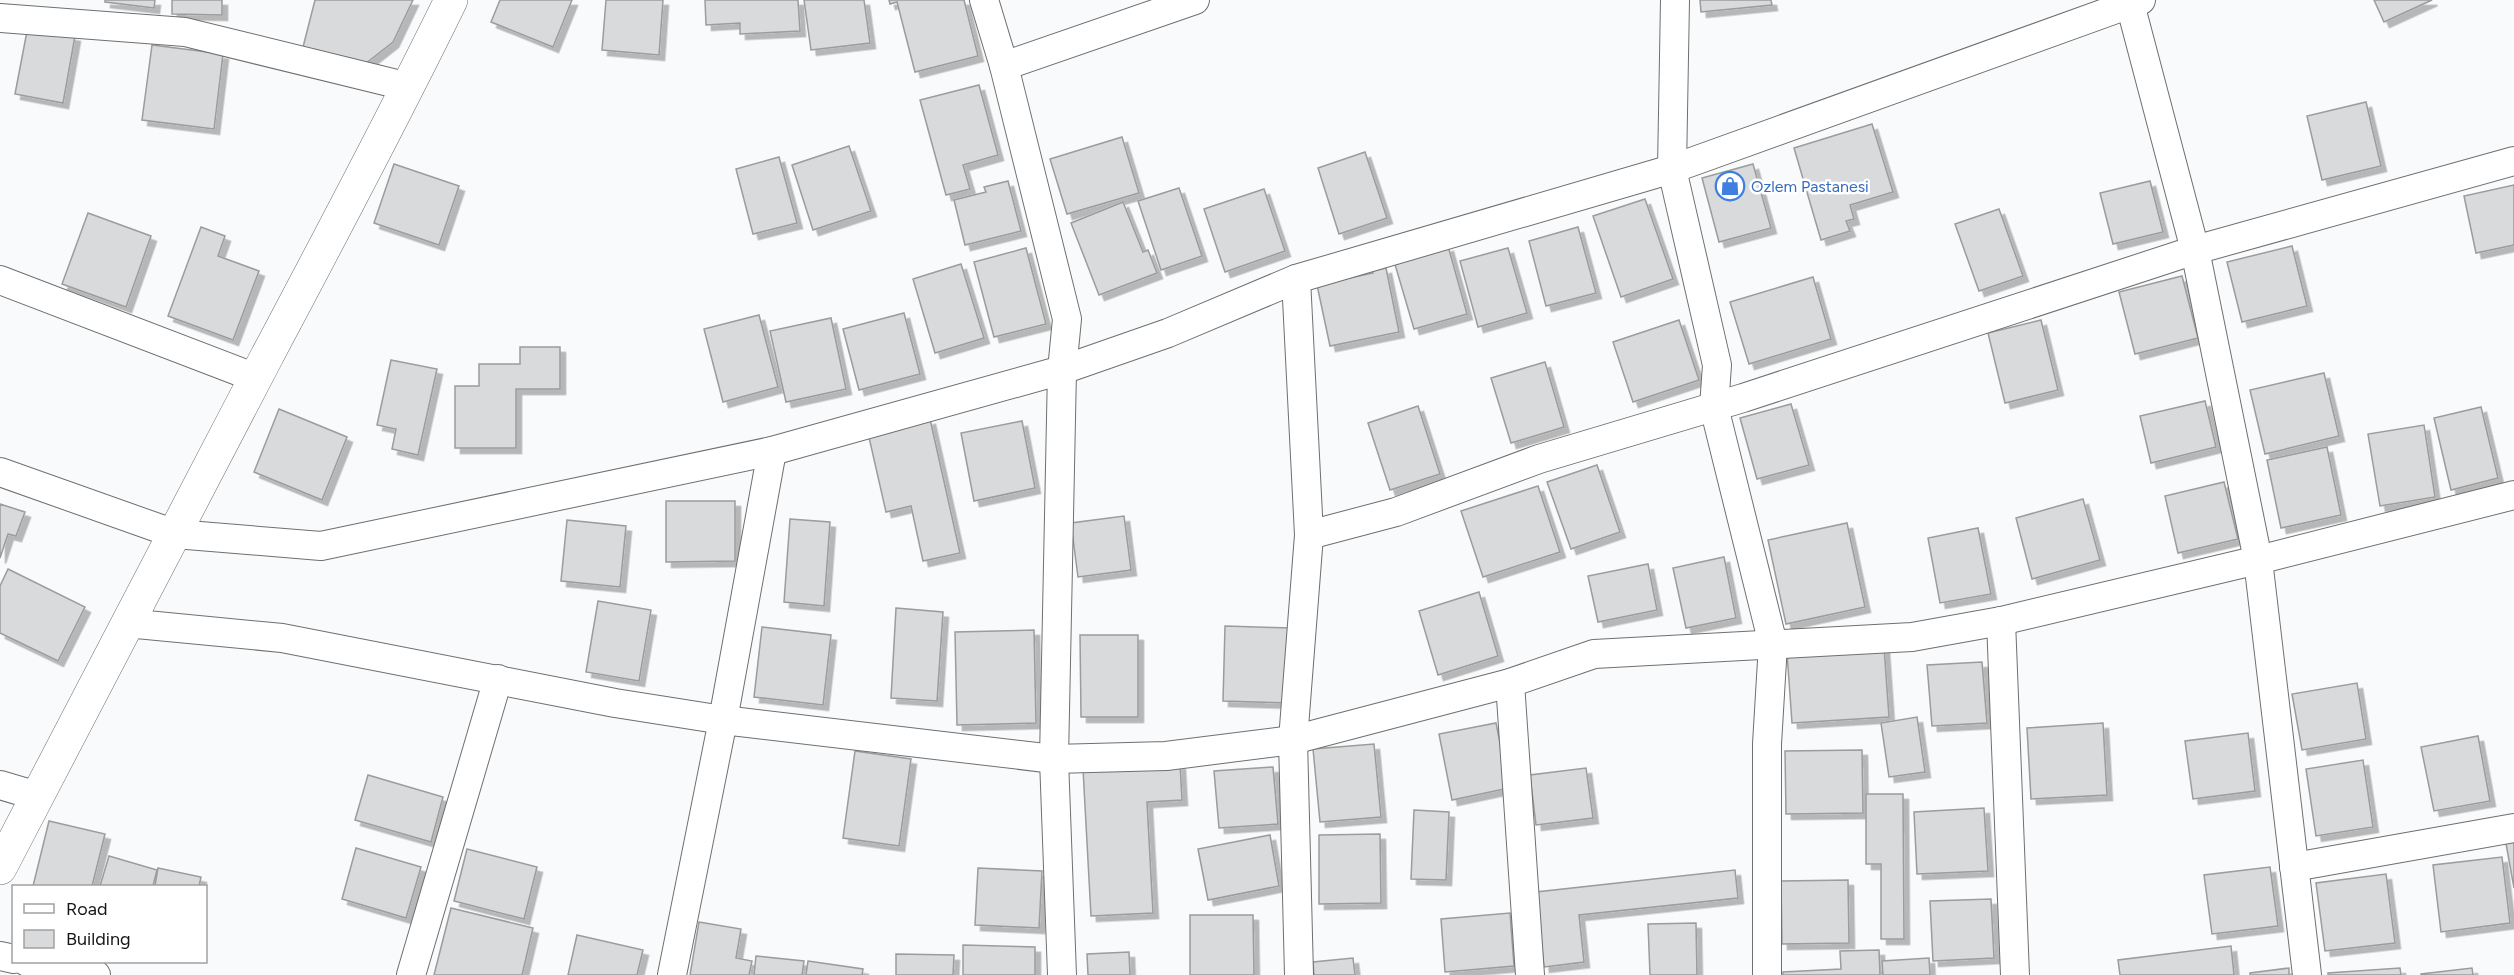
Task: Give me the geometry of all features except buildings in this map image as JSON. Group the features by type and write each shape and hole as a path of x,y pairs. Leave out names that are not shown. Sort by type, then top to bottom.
{"street":[{"path":"0,868 126,623 409,87 451,0"},
{"path":"984,0 1004,66 1067,319 1062,370 1054,759 1062,975"},
{"path":"1004,66 1195,0"},
{"path":"1675,0 1672,169 1717,365 1714,407 1773,644 1767,744 1767,975"},
{"path":"0,472 175,534 321,546 772,451 1062,370 1168,333 1296,279 1672,169 2134,2 2195,250 2258,560 2307,975"},
{"path":"0,18 185,32 409,87"},
{"path":"1309,535 1396,512 1539,459 1714,407 2195,250 2514,161"},
{"path":"1296,279 1309,535 1293,740 1299,975"},
{"path":"0,280 256,378"},
{"path":"672,975 723,720 772,451"},
{"path":"126,623 282,638 615,703 723,720 1054,759 1166,756 1293,740 1510,683 1594,654 1912,637 2001,621 2258,560 2514,495"},
{"path":"2001,621 2015,975"},
{"path":"411,975 498,679"},
{"path":"1510,683 1530,975"},
{"path":"0,785 37,796"},
{"path":"2294,867 2514,828"},
{"path":"32,963 96,975"}],"place":[{"name":"Ozlem Pastanesi","path":"1730,186"}]}
